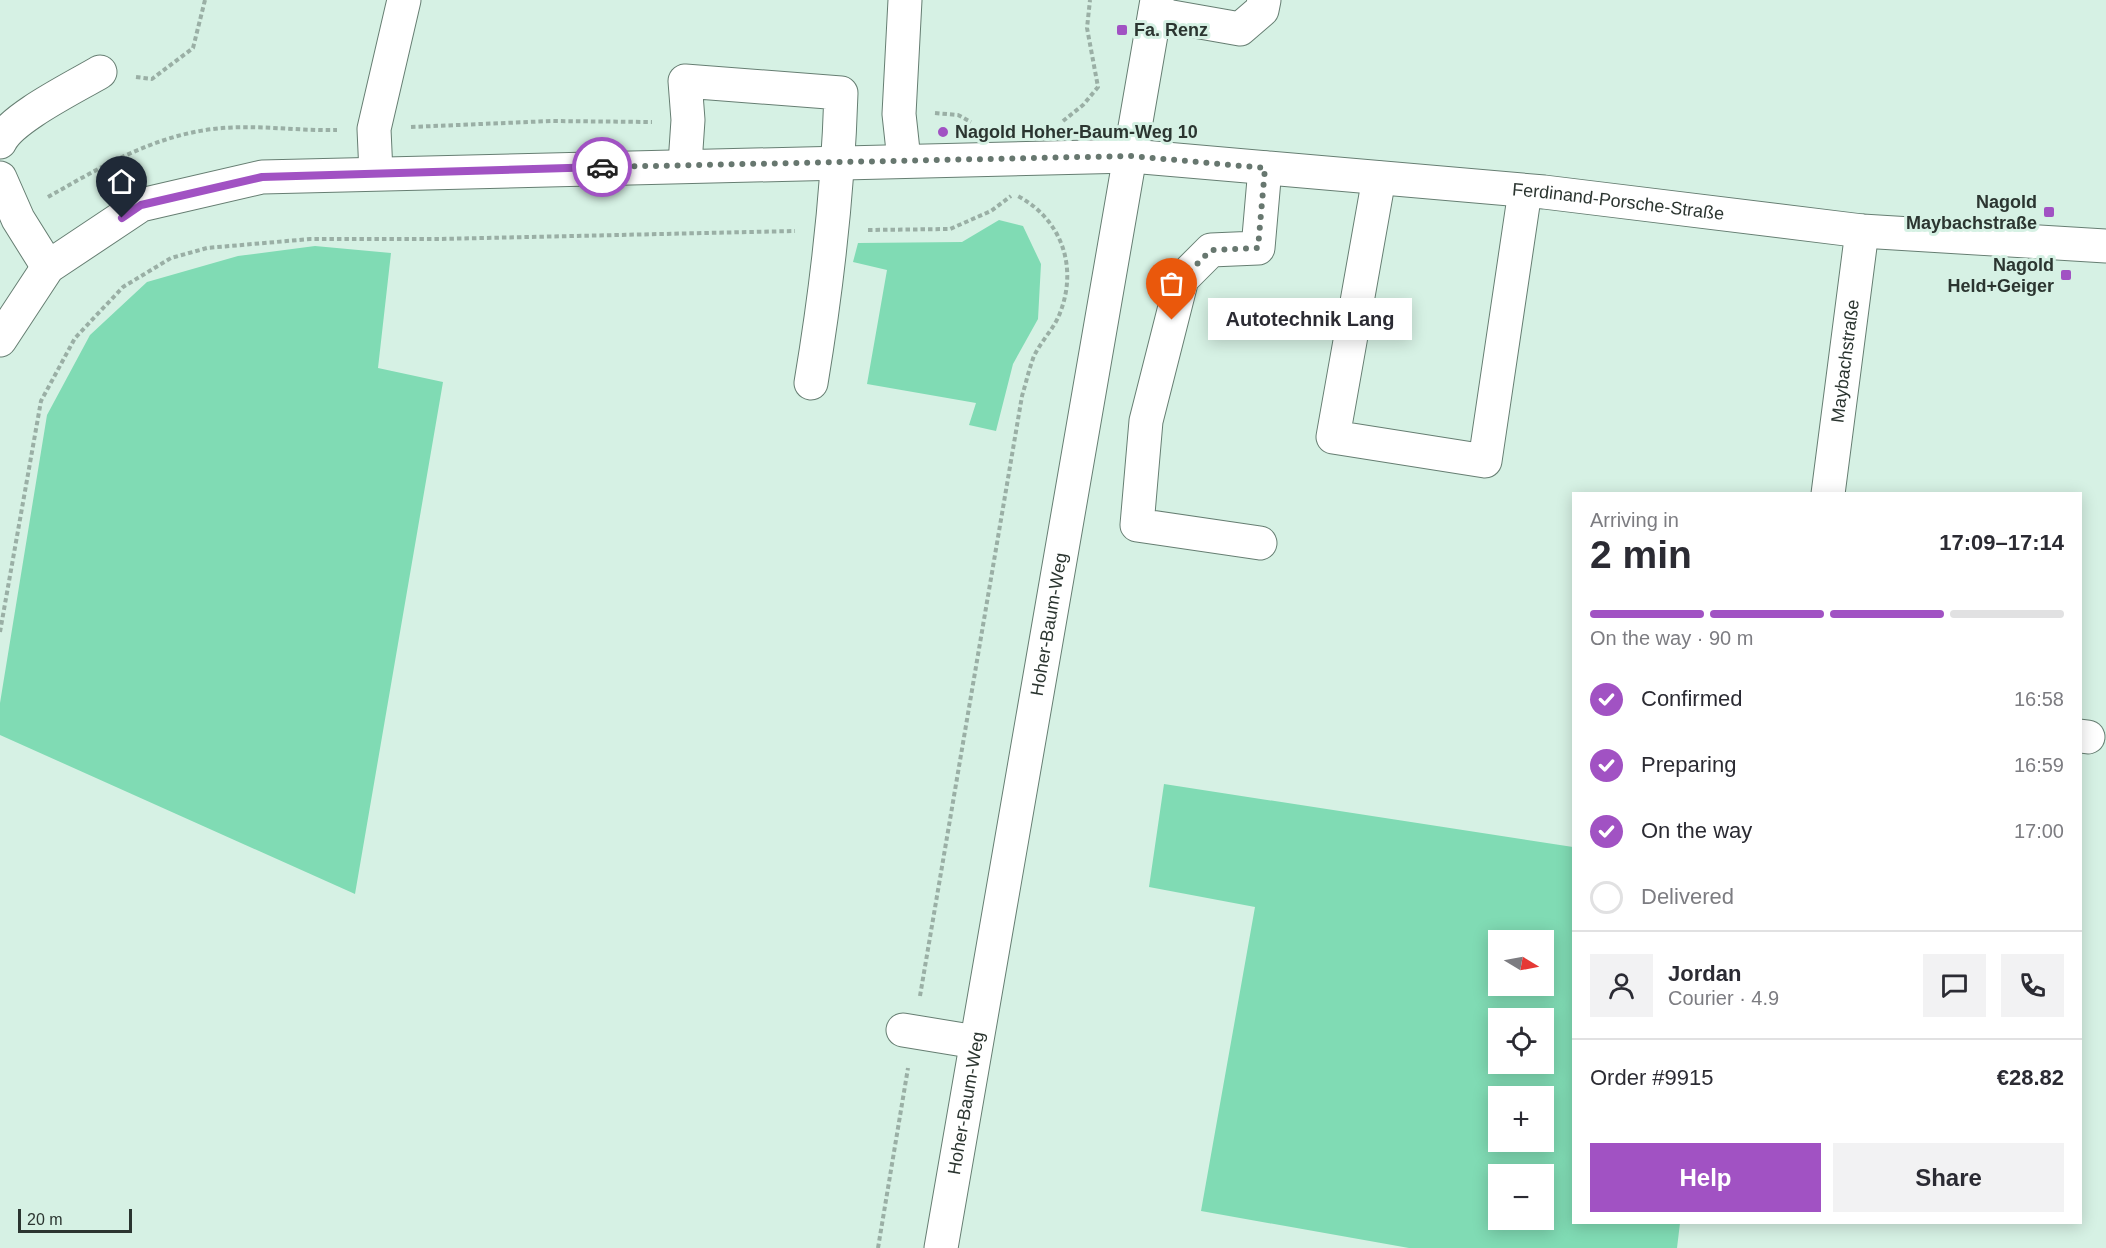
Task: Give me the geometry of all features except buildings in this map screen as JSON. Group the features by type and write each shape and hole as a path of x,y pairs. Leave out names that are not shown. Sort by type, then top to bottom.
{"street":[{"path":"376,173 374,129 404,0"},
{"path":"904,0 899,114 904,160"},
{"path":"1156,7 1240,28 1262,10 1264,0"},
{"name":"Hoher-Baum-Weg","path":"941,1248 1156,7"},
{"path":"0,142 4,133 40,107 100,72"},
{"path":"685,164 687,120 685,81 841,93 840,161 826,295 811,383"},
{"name":"Ferdinand-Porsche-Straße","path":"48,267 141,205 262,177 685,164 1131,156 1525,190 1862,231 2106,246"},
{"path":"1260,543 1137,525 1146,421 1182,279 1211,250 1258,248 1265,168"},
{"path":"0,178 18,219 48,267 0,340"},
{"path":"1379,178 1333,437 1485,461 1525,190"},
{"name":"Maybachstraße","path":"1828,492 1862,231"},
{"path":"909,1031 976,1042"}],"path":[{"path":"100,72 152,79 193,48 205,0"},
{"path":"1053,125 1083,105 1098,87 1087,28 1090,0"},
{"path":"899,114 939,112 958,115 978,125"},
{"path":"18,219 41,200 95,170 158,141 213,129 374,129 551,121 641,123 687,120"},
{"path":"0,632 41,401 75,338 123,287 171,258 207,248 310,239 440,239 950,229 991,211 1014,194 1028,202 1055,227 1065,249 1068,285 1060,313 1049,335 1034,355 1022,396 909,1031 878,1248"}],"green space":[{"path":"999,220 1023,226 1041,264 1038,319 1013,364 996,431 969,425 976,403 867,384 887,270 853,262 858,243 962,242"},
{"path":"315,246 391,253 378,368 443,382 355,894 0,735 0,703 47,415 90,335 147,282 238,256"},
{"path":"1164,784 1572,847 1572,1224 1680,1224 1677,1248 1409,1248 1201,1211 1255,907 1149,887"}],"way so far":[{"path":"602,167 1131,156 1265,168 1258,248 1211,250 1182,279 1172,320"}],"place":[{"name":"Fa. Renz","path":"1122,30"},
{"name":"Nagold Hoher-Baum-Weg 10","path":"943,132"},
{"name":"Nagold Maybachstraße","path":"2049,212"},
{"name":"Nagold Held+Geiger","path":"2066,275"},
{"name":"Autotechnik Lang","path":"1172,320"}],"route":[{"path":"122,218 141,205 262,177 602,167"}]}
